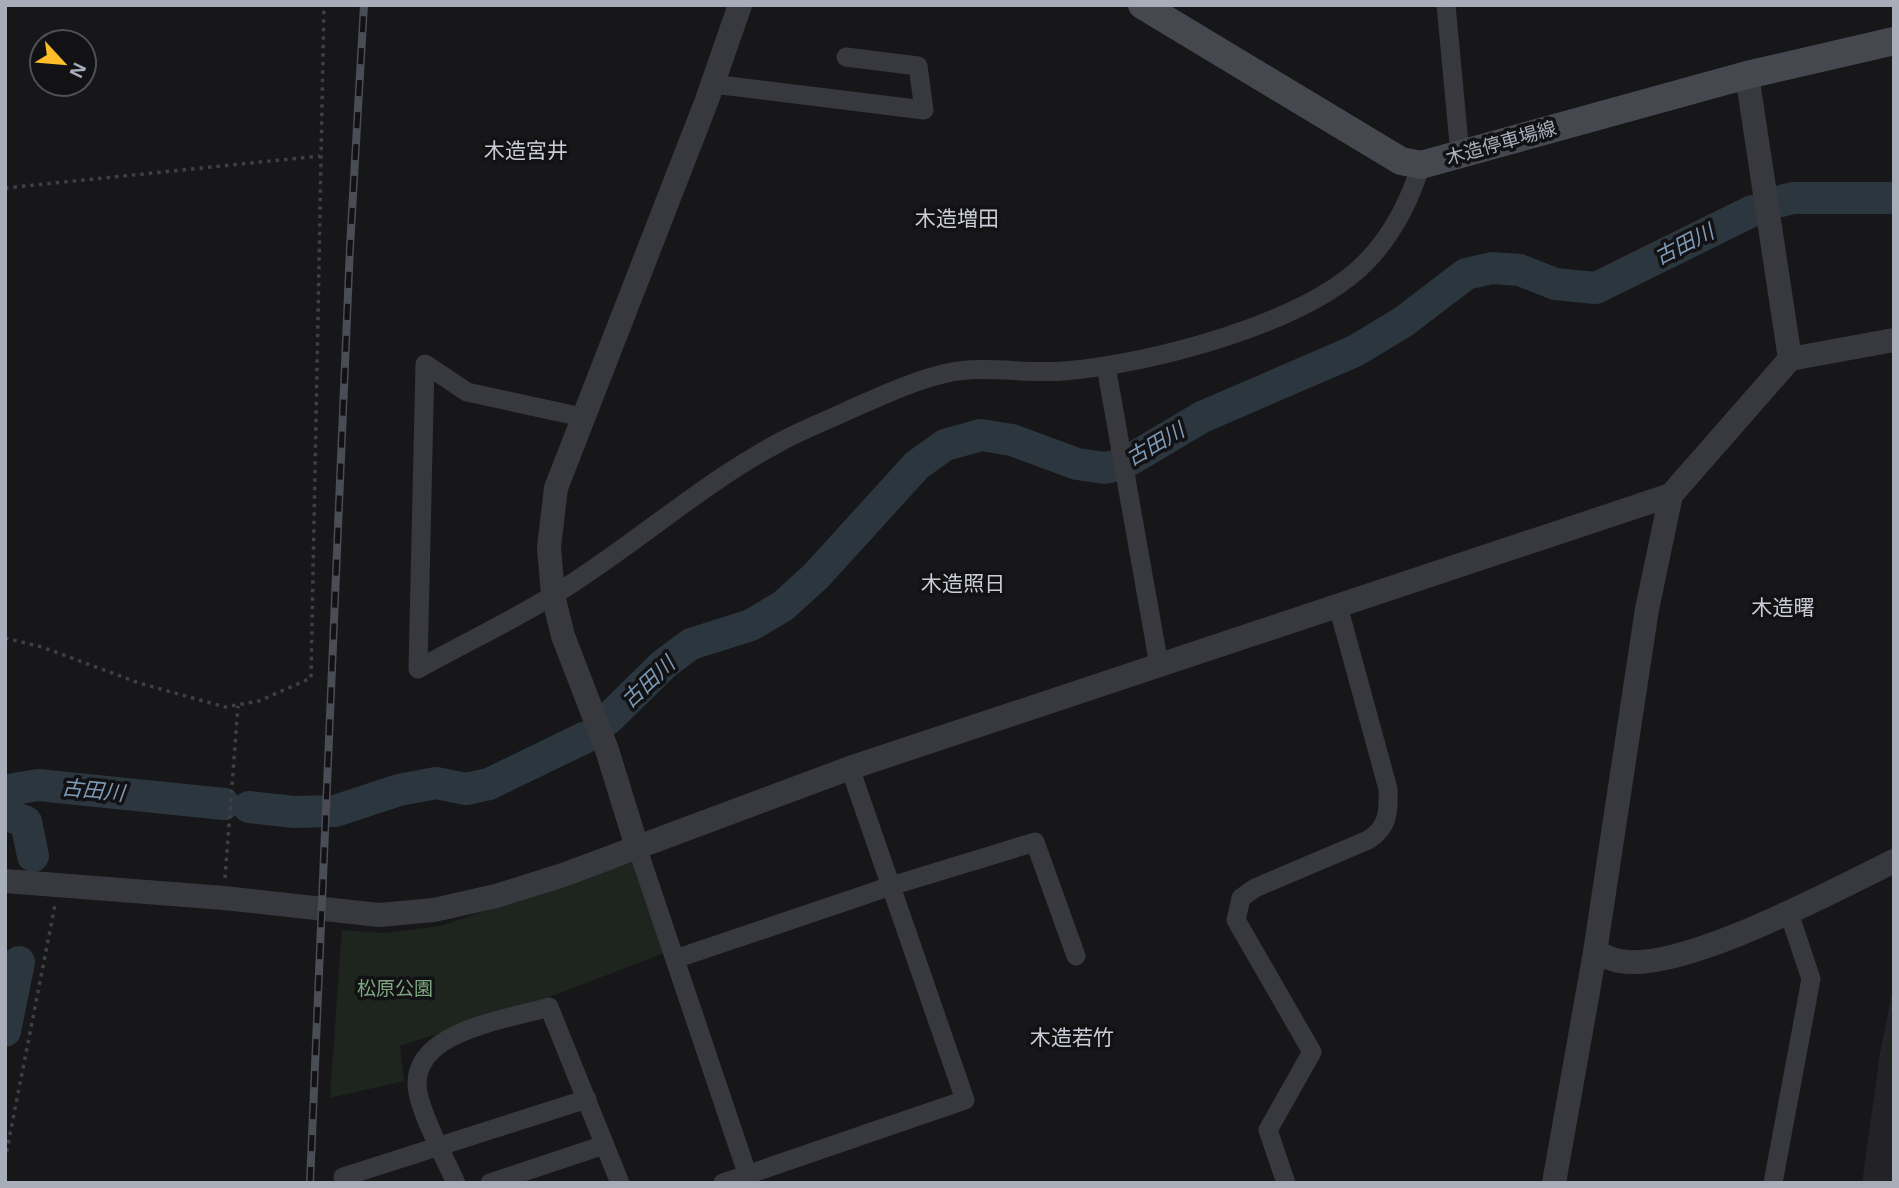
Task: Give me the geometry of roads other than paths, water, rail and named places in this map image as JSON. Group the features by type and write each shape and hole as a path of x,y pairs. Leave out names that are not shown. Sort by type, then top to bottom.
{"main road":[{"name":"木造停車場線","path":"1142,5 1401,161 1421,165 1747,75 1894,41"}],"street":[{"path":"740,5 713,84 556,488 549,547 553,595 563,636 607,750 747,1172"},
{"path":"1446,5 1460,154"},
{"path":"713,84 924,110 918,66 846,57"},
{"path":"1747,75 1790,359"},
{"path":"582,417 467,391 425,364 418,669 553,595 779,442 908,384 950,372 1062,371 1135,363 1222,337 1280,315 1334,287 1366,263 1386,239 1412,193 1421,165"},
{"path":"1554,1183 1595,952 1647,609 1671,495 1790,359 1894,340"},
{"path":"1106,366 1117,443 1159,665"},
{"path":"5,881 224,898 338,913 379,915 434,911 496,896 850,768 1671,495"},
{"path":"1286,1183 1268,1130 1286,1092 1307,1064 1312,1052 1236,920 1241,898 1255,888 1368,840 1381,832 1389,811 1388,789 1338,606"},
{"path":"723,1183 747,1172 965,1100 850,768"},
{"path":"675,959 891,886 1035,842 1076,956"},
{"path":"1595,952 1620,961 1649,961 1735,936 1789,913 1894,861"},
{"path":"1773,1183 1811,979 1789,913"},
{"path":"456,1183 418,1092 419,1072 426,1053 444,1038 549,1007 620,1183"},
{"path":"343,1177 587,1098"},
{"path":"490,1183 604,1145"}],"waterway":[{"name":"古田川","path":"1781,201 1793,198 1894,198"},
{"name":"古田川","path":"608,719 664,664 691,644 751,625 783,606 816,576 917,465 945,445 981,435 1012,440 1077,464 1105,468 1123,464 1202,417 1355,351 1403,322 1466,274 1492,268 1520,270 1555,284 1596,288 1752,211"},
{"name":"古田川","path":"249,807 294,812 335,811 399,790 436,783 466,789 489,784 586,737"},
{"name":"古田川","path":"5,795 14,789 38,785 224,804"},
{"path":"5,814 26,822 33,856"},
{"path":"5,1031 19,962"}],"railway":[{"path":"310,1183 350,247 364,5"}],"district":[{"name":"木造宮井","path":"526,150"},
{"name":"木造増田","path":"957,218"},
{"name":"木造照日","path":"963,583"},
{"name":"木造曙","path":"1783,607"},
{"name":"木造若竹","path":"1072,1037"}],"park label":[{"name":"松原公園","path":"395,988"}]}
